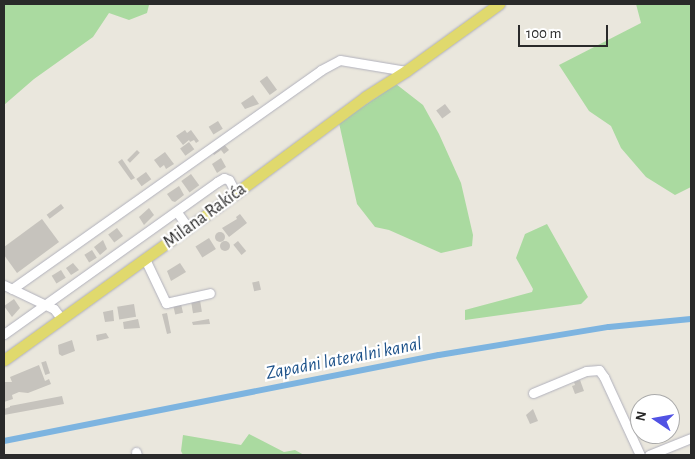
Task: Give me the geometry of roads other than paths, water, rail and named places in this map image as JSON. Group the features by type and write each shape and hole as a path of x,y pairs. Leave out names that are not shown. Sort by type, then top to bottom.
{"main road":[{"name":"Milana Rakića","path":"4,360 188,228 365,97 406,71 499,4"}],"street":[{"path":"61,318 54,309 8,287 321,70 340,60 406,71"},
{"path":"4,334 224,178 229,180 236,193"},
{"path":"177,212 188,228"},
{"path":"145,259 166,303 210,293"},
{"path":"533,393 586,371 599,370 640,455"},
{"path":"649,455 691,438"}],"waterway":[{"name":"Zapadni lateralni kanal","path":"4,441 439,355 609,327 691,319"}]}
